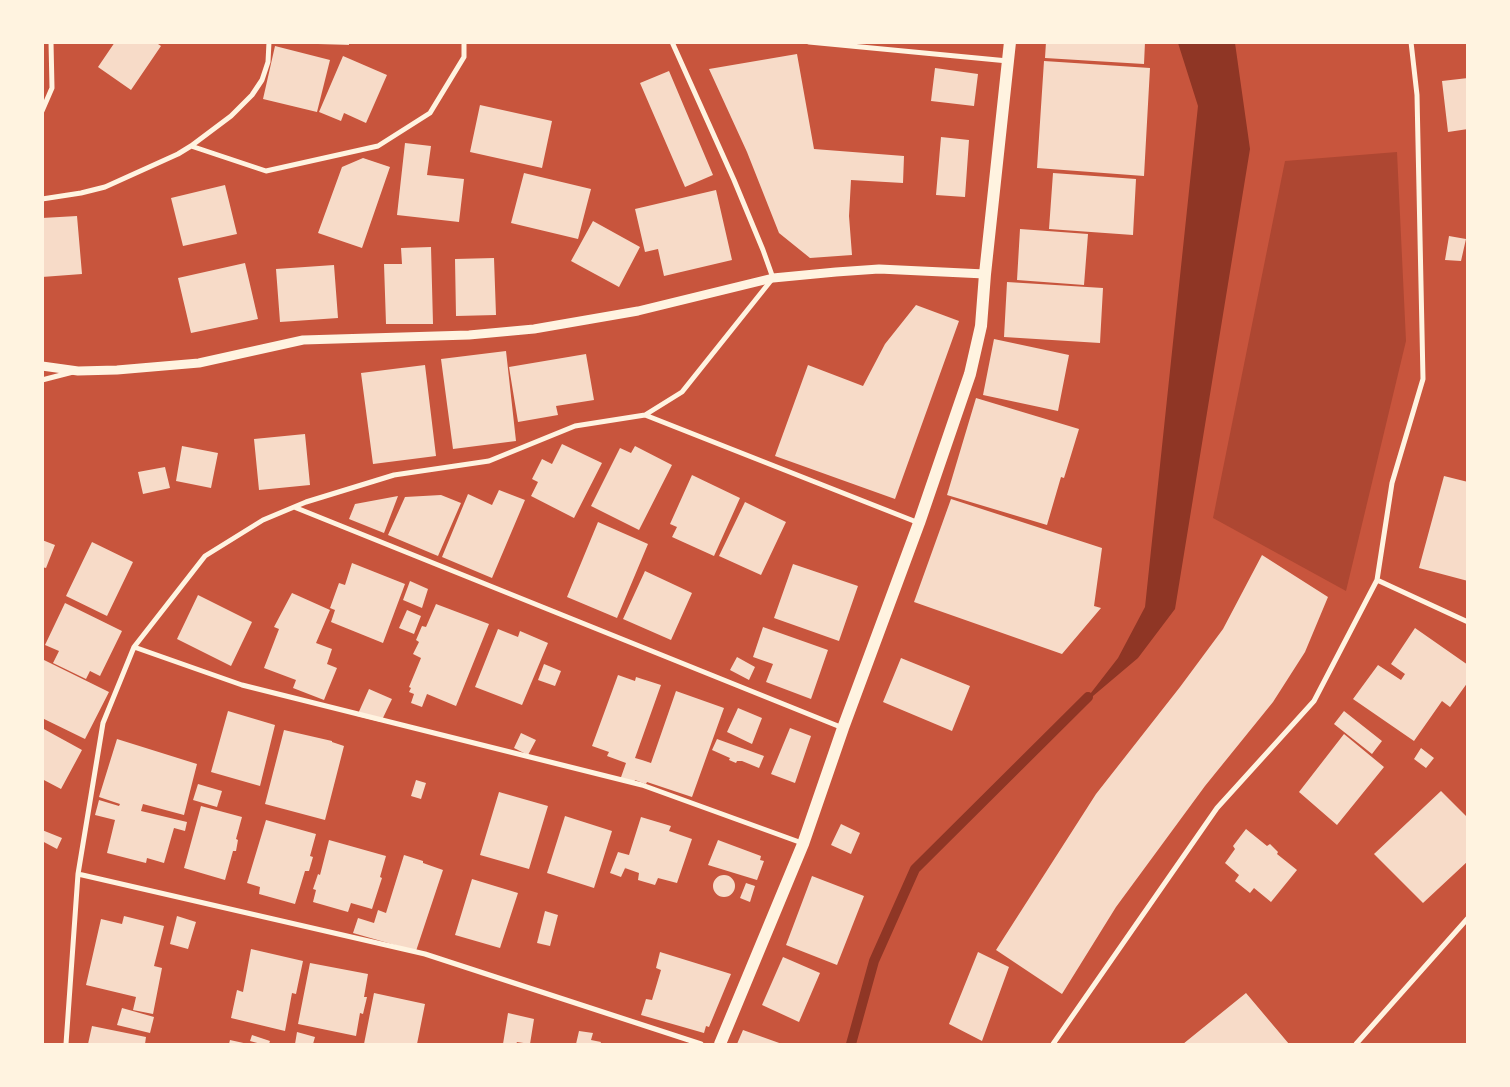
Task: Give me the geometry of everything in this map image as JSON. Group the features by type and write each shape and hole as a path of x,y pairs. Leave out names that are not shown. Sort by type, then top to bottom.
{"main road":[{"path":"720,1044 803,844 970,374 981,326 1010,42"}],"street":[{"path":"42,111 52,88 51,42"},
{"path":"42,199 105,187 178,154 191,146 232,116 252,95 262,80 268,62 269,42"},
{"path":"191,146 266,171 378,146 430,113 464,58 464,42"},
{"path":"672,42 734,180 773,278"},
{"path":"809,42 1008,62"},
{"path":"1053,1044 1217,808 1314,701 1377,580 1392,483 1423,379 1417,94 1411,42"},
{"path":"42,366 78,371 116,370 199,363 303,340 469,335 534,329 638,311 773,278 879,269 985,274"},
{"path":"66,1044 78,874 102,723 134,647 205,556 263,520 293,507 394,474 490,462 574,426 645,415 682,392 773,278"},
{"path":"42,380 78,371"},
{"path":"645,415 918,523"},
{"path":"293,507 843,728"},
{"path":"1377,580 1468,622"},
{"path":"134,647 242,685 642,785 803,844"},
{"path":"78,874 425,954 701,1044"},
{"path":"1356,1044 1468,918"}],"shaded area":[{"path":"1178,43 1235,43 1250,149 1175,609 1138,658 1080,707 1118,658 1145,607 1198,106"},
{"path":"1397,152 1406,341 1346,591 1213,518 1285,161"}],"building":[{"path":"115,42 155,42 161,46 131,90 98,67"},
{"path":"318,42 349,42 349,45 318,44"},
{"path":"1046,42 1145,42 1144,64 1045,58"},
{"path":"275,46 330,60 317,112 263,99"},
{"path":"797,54 814,149 904,156 903,183 851,180 849,216 852,255 810,258 779,233 747,152 709,69"},
{"path":"343,56 387,75 366,123 344,113 341,121 319,112"},
{"path":"1044,61 1150,68 1144,176 1037,168"},
{"path":"935,68 978,74 974,106 931,101"},
{"path":"669,71 713,175 685,187 640,83"},
{"path":"1468,78 1468,129 1448,132 1442,81"},
{"path":"480,105 552,121 542,168 470,152"},
{"path":"941,137 969,140 965,197 936,195"},
{"path":"405,143 431,146 427,175 464,179 459,222 397,215"},
{"path":"363,158 390,167 362,248 318,233 342,167"},
{"path":"524,173 591,189 578,239 511,223"},
{"path":"1053,173 1136,179 1133,235 1049,229"},
{"path":"225,185 237,234 183,246 171,198"},
{"path":"716,190 732,260 664,276 658,249 645,252 635,209"},
{"path":"77,216 82,274 42,277 42,218"},
{"path":"593,221 640,247 619,287 571,261"},
{"path":"1020,229 1088,234 1084,285 1017,280"},
{"path":"1449,236 1466,239 1461,261 1445,260"},
{"path":"431,247 433,324 386,324 384,264 402,264 401,248"},
{"path":"494,258 496,315 456,316 455,259"},
{"path":"245,263 258,319 191,333 178,278"},
{"path":"334,265 338,318 280,322 276,269"},
{"path":"1007,282 1103,288 1100,343 1004,337"},
{"path":"916,305 959,321 895,499 775,456 808,365 863,386 885,344"},
{"path":"994,339 1069,355 1058,411 983,395"},
{"path":"506,351 516,441 453,449 441,359"},
{"path":"586,354 594,400 556,406 558,415 518,422 509,367"},
{"path":"425,365 436,456 373,464 361,373"},
{"path":"976,398 1079,429 1064,478 1061,477 1047,525 947,495"},
{"path":"305,434 310,485 259,490 254,439"},
{"path":"562,444 602,463 574,518 531,496 538,482 532,479 542,459 552,464"},
{"path":"182,446 218,453 211,488 176,481"},
{"path":"635,446 672,465 639,530 591,506 620,448 631,453"},
{"path":"165,467 170,488 143,494 138,472"},
{"path":"692,475 740,498 714,556 672,537 677,527 670,524"},
{"path":"1444,476 1468,482 1468,581 1419,568"},
{"path":"499,490 525,500 492,578 442,557 468,494 492,505"},
{"path":"441,495 461,503 438,556 388,535 405,497"},
{"path":"398,496 384,533 349,519 355,504"},
{"path":"951,499 1102,548 1094,606 1101,608 1062,654 914,602"},
{"path":"745,502 786,522 761,575 719,556"},
{"path":"598,522 648,544 617,618 567,597"},
{"path":"42,540 55,545 46,568 42,567"},
{"path":"92,542 133,562 107,616 66,596"},
{"path":"1262,555 1328,597 1305,652 1273,702 1205,786 1116,907 1062,994 996,950 1096,794 1223,629"},
{"path":"352,563 405,584 383,643 331,622 335,610 330,608 339,583 345,585"},
{"path":"793,564 858,586 839,641 774,618"},
{"path":"645,571 692,593 671,640 623,619"},
{"path":"410,581 428,589 422,608 403,600"},
{"path":"292,593 330,610 316,643 332,649 327,664 337,668 324,700 293,688 296,680 264,668 279,629 274,627"},
{"path":"198,595 252,622 231,666 177,639"},
{"path":"65,603 122,631 100,676 90,671 86,679 53,663 59,651 45,645"},
{"path":"436,604 489,624 456,706 427,694 422,707 411,703 414,694 409,692 411,688 409,687 421,658 413,654 419,642 416,640 422,626 426,627"},
{"path":"407,610 421,616 414,634 399,628"},
{"path":"763,627 828,650 811,699 766,682 773,664 753,657"},
{"path":"1415,628 1468,665 1468,682 1450,707 1442,701 1414,741 1353,699 1378,665 1401,680 1405,674 1391,664"},
{"path":"498,629 518,637 520,631 548,643 522,705 475,687"},
{"path":"737,657 755,667 749,680 730,670"},
{"path":"901,658 970,686 952,731 883,702"},
{"path":"42,659 109,692 85,739 42,718"},
{"path":"544,664 561,671 555,686 538,680"},
{"path":"618,675 635,681 636,677 661,685 635,758 651,763 676,691 724,708 692,797 647,782 646,784 635,780 633,784 620,780 626,763 607,756 609,752 592,746"},
{"path":"369,689 392,699 381,722 357,716"},
{"path":"738,708 762,718 752,744 727,732"},
{"path":"228,711 275,725 260,786 211,772"},
{"path":"1344,711 1382,741 1372,754 1334,724"},
{"path":"42,728 82,750 61,789 42,779"},
{"path":"790,728 811,736 795,783 771,774"},
{"path":"284,730 332,741 344,746 325,820 265,804"},
{"path":"521,733 536,740 528,755 514,748"},
{"path":"1344,734 1384,767 1337,825 1299,792"},
{"path":"117,739 197,764 184,815 143,804 141,811 187,822 185,831 174,828 164,863 147,858 146,863 107,853 115,820 95,815 99,800 119,806 120,804 99,797"},
{"path":"717,739 764,756 759,768 742,761 737,761 736,763 729,760 730,758 712,750"},
{"path":"1421,748 1434,758 1426,768 1414,759"},
{"path":"416,780 426,783 421,799 411,796"},
{"path":"198,784 222,791 217,807 193,800"},
{"path":"1441,791 1468,818 1468,861 1423,903 1374,854"},
{"path":"499,792 548,806 529,869 480,855"},
{"path":"201,806 242,817 236,839 238,840 236,851 233,851 225,880 184,868"},
{"path":"565,816 612,831 594,888 547,873"},
{"path":"641,817 671,826 669,831 692,839 677,883 658,878 655,885 638,880 639,873 625,868 621,877 610,873 618,852 629,855"},
{"path":"266,820 316,834 310,856 313,857 309,871 305,871 295,904 259,894 260,887 247,883"},
{"path":"841,824 860,833 851,854 831,845"},
{"path":"1246,829 1267,846 1270,844 1278,852 1277,854 1297,870 1271,902 1254,888 1250,893 1235,881 1239,875 1225,863 1235,849 1233,846"},
{"path":"42,830 62,838 57,849 42,841"},
{"path":"329,840 386,856 380,877 382,878 372,909 351,903 348,912 313,902 316,890 313,889 318,874 320,875"},
{"path":"718,840 761,856 760,860 764,861 757,880 708,865"},
{"path":"404,855 443,870 416,951 353,933 358,918 374,923 378,910 386,913"},
{"path":"724,875 732,878 735,886 732,894 724,897 716,894 713,886 716,878"},
{"path":"812,876 864,896 837,965 786,945"},
{"path":"472,879 518,893 500,948 455,935"},
{"path":"746,883 755,886 750,902 740,898"},
{"path":"545,911 558,915 550,946 537,943"},
{"path":"124,916 164,926 154,966 162,968 153,1014 133,1010 136,997 86,985 101,919 122,924"},
{"path":"177,916 196,922 188,949 170,944"},
{"path":"251,949 303,961 296,994 292,993 285,1031 231,1018 237,990 243,992"},
{"path":"660,952 731,974 709,1027 706,1026 704,1033 641,1015 646,999 652,1000 661,970 656,968"},
{"path":"978,952 1009,967 982,1041 949,1024"},
{"path":"783,957 820,973 799,1022 762,1005"},
{"path":"310,963 368,974 364,997 367,997 363,1014 360,1013 356,1036 298,1024"},
{"path":"374,993 425,1004 417,1044 364,1044"},
{"path":"1246,993 1289,1044 1183,1044"},
{"path":"122,1008 154,1017 150,1033 117,1025"},
{"path":"508,1013 534,1019 530,1044 517,1042 516,1044 503,1044"},
{"path":"92,1026 146,1037 145,1044 88,1044"},
{"path":"743,1030 782,1044 737,1044"},
{"path":"579,1031 593,1033 591,1040 601,1042 600,1044 576,1044"},
{"path":"297,1032 315,1037 313,1044 295,1044"},
{"path":"252,1035 270,1041 269,1044 250,1041"},
{"path":"230,1040 248,1044 229,1044"}],"waterway":[{"path":"851,1044 874,961 915,869 1088,697"}]}
